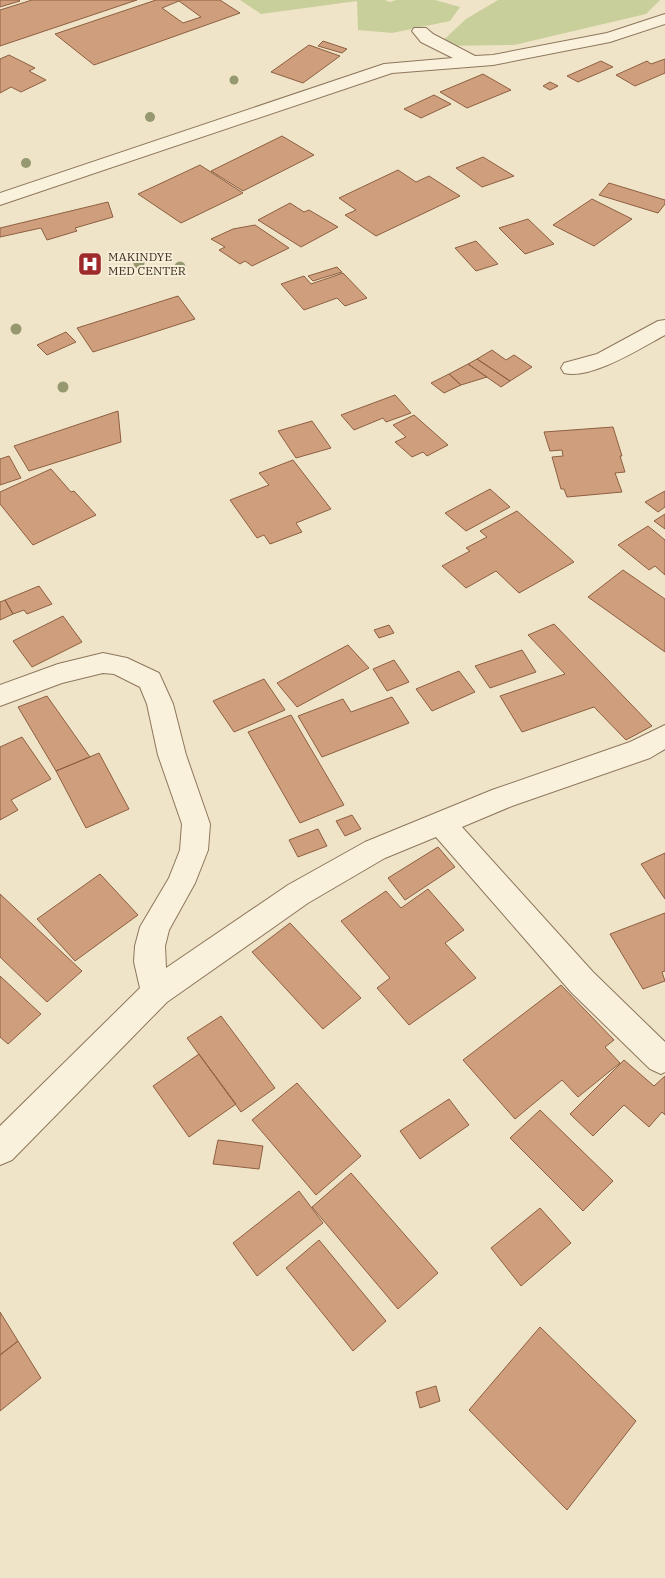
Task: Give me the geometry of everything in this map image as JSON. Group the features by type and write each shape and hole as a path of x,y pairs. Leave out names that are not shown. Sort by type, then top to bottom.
{"street":[{"path":"0,199 390,68 494,60 610,37 665,19"},
{"path":"420,31 427,38 473,62"},
{"path":"572,368 605,359 665,326"},
{"path":"0,696 58,674 103,663 118,665 150,680 160,704 172,755 196,824 194,850 181,883 156,927 150,946 149,962 156,992"},
{"path":"0,1149 156,992 298,894 375,850 502,798 640,750 665,736"},
{"path":"441,823 582,982 661,1059"}],"green space":[{"path":"240,0 385,0 390,2 396,0 435,0 460,7 450,21 392,33 358,30 357,1 261,14"},
{"path":"498,0 660,0 646,14 514,45 437,46 466,19"}],"building":[{"path":"0,0 19,0 20,1 0,7"},
{"path":"32,0 137,0 0,46 0,10"},
{"path":"156,0 220,0 240,13 94,65 55,34","holes":["179,1 201,17 183,23 162,8"]},
{"path":"323,41 347,49 342,53 318,46"},
{"path":"309,45 340,56 303,83 271,72"},
{"path":"9,55 35,68 29,71 46,80 21,92 11,87 0,93 0,59"},
{"path":"665,59 665,73 635,86 616,75 647,61 651,64"},
{"path":"601,61 613,67 578,82 567,76"},
{"path":"483,74 511,90 467,108 440,92"},
{"path":"550,82 558,86 550,90 543,86"},
{"path":"434,95 451,104 421,118 404,109"},
{"path":"282,136 314,155 243,191 211,171"},
{"path":"483,157 514,176 482,187 456,168"},
{"path":"200,165 243,193 181,223 138,194"},
{"path":"398,170 416,182 429,176 460,196 376,236 345,215 356,210 339,198"},
{"path":"609,183 665,200 665,204 658,213 599,195"},
{"path":"592,199 632,219 594,246 553,225"},
{"path":"108,202 113,217 75,228 77,231 47,240 41,228 0,237 0,228"},
{"path":"290,203 304,212 309,210 338,227 301,247 258,220"},
{"path":"528,219 554,244 525,254 499,228"},
{"path":"255,225 289,248 252,266 245,261 240,264 219,250 225,247 211,239 233,229"},
{"path":"476,241 498,264 476,271 455,248"},
{"path":"337,267 342,272 313,281 308,276"},
{"path":"343,273 367,298 345,306 337,298 304,310 281,284 304,276 311,284"},
{"path":"178,296 195,319 93,352 77,328"},
{"path":"66,332 76,342 47,355 37,345"},
{"path":"492,350 506,360 514,355 532,367 510,381 477,359"},
{"path":"477,359 510,381 501,387 468,364"},
{"path":"468,364 487,377 461,385 449,374"},
{"path":"449,374 461,385 444,393 431,383"},
{"path":"395,395 411,413 386,422 383,418 354,430 341,415"},
{"path":"118,411 121,442 29,471 14,446"},
{"path":"414,415 448,445 427,456 423,452 412,457 395,442 406,437 393,425"},
{"path":"312,421 331,448 296,458 278,431"},
{"path":"613,427 625,472 615,473 622,492 567,497 564,489 561,489 552,457 563,456 562,450 550,451 544,432"},
{"path":"9,456 21,478 0,485 0,459"},
{"path":"293,460 331,509 296,523 302,532 270,544 264,535 257,538 230,500 269,485 259,473"},
{"path":"51,469 71,492 74,491 96,515 33,545 0,504 0,492"},
{"path":"490,489 510,507 466,531 445,513"},
{"path":"665,491 665,507 658,512 645,502"},
{"path":"517,511 574,562 519,593 496,571 466,588 442,566 470,551 466,548 487,537 480,531"},
{"path":"665,514 665,529 654,521"},
{"path":"648,526 665,540 665,575 655,566 649,570 618,545"},
{"path":"623,570 665,599 665,652 588,597"},
{"path":"39,586 52,604 27,614 24,610 13,614 5,600"},
{"path":"5,600 13,614 0,620 0,602"},
{"path":"63,616 82,642 32,667 13,641"},
{"path":"554,624 652,726 626,740 594,707 522,732 500,696 565,674 528,635"},
{"path":"389,625 394,633 379,638 374,630"},
{"path":"348,645 369,668 297,707 277,683"},
{"path":"522,650 536,672 490,688 475,666"},
{"path":"394,660 409,682 387,691 373,669"},
{"path":"459,671 475,692 432,711 416,689"},
{"path":"264,679 285,710 234,732 213,701"},
{"path":"47,696 90,757 56,771 18,707"},
{"path":"392,697 409,723 322,757 298,716 343,699 351,712"},
{"path":"291,715 344,805 300,823 248,732"},
{"path":"22,737 51,779 11,800 18,810 0,820 0,747"},
{"path":"99,753 129,809 86,828 56,771"},
{"path":"352,815 361,829 345,836 336,821"},
{"path":"318,829 327,846 298,857 289,840"},
{"path":"438,847 455,867 405,900 388,878"},
{"path":"665,853 665,899 641,864"},
{"path":"100,874 138,915 75,961 37,919"},
{"path":"428,889 464,930 445,943 476,978 409,1025 377,988 390,978 341,921 386,891 401,908"},
{"path":"0,894 82,971 47,1002 0,957"},
{"path":"665,913 665,971 662,972 665,981 643,989 610,934"},
{"path":"290,923 361,998 323,1029 252,952"},
{"path":"0,976 41,1014 8,1044 0,1037"},
{"path":"561,985 614,1040 605,1047 620,1063 578,1097 562,1080 515,1119 463,1060"},
{"path":"221,1016 275,1088 241,1112 187,1038"},
{"path":"199,1054 236,1104 189,1137 153,1086"},
{"path":"624,1060 654,1086 665,1076 665,1115 662,1112 649,1127 624,1105 593,1136 570,1114"},
{"path":"297,1083 361,1156 316,1195 252,1120"},
{"path":"449,1099 469,1125 420,1159 400,1131"},
{"path":"540,1110 613,1181 583,1211 510,1138"},
{"path":"218,1140 263,1146 259,1169 213,1164"},
{"path":"351,1173 438,1273 398,1309 312,1207"},
{"path":"299,1191 323,1223 257,1276 233,1243"},
{"path":"540,1208 571,1243 521,1286 491,1248"},
{"path":"319,1240 386,1321 353,1351 286,1268"},
{"path":"0,1312 18,1341 0,1355"},
{"path":"540,1327 636,1421 567,1510 469,1410"},
{"path":"18,1341 41,1378 0,1411 0,1355"},
{"path":"436,1386 440,1401 420,1408 416,1392"}],"place":[{"name":"MAKINDYE MED CENTER","path":"90,264"}]}
